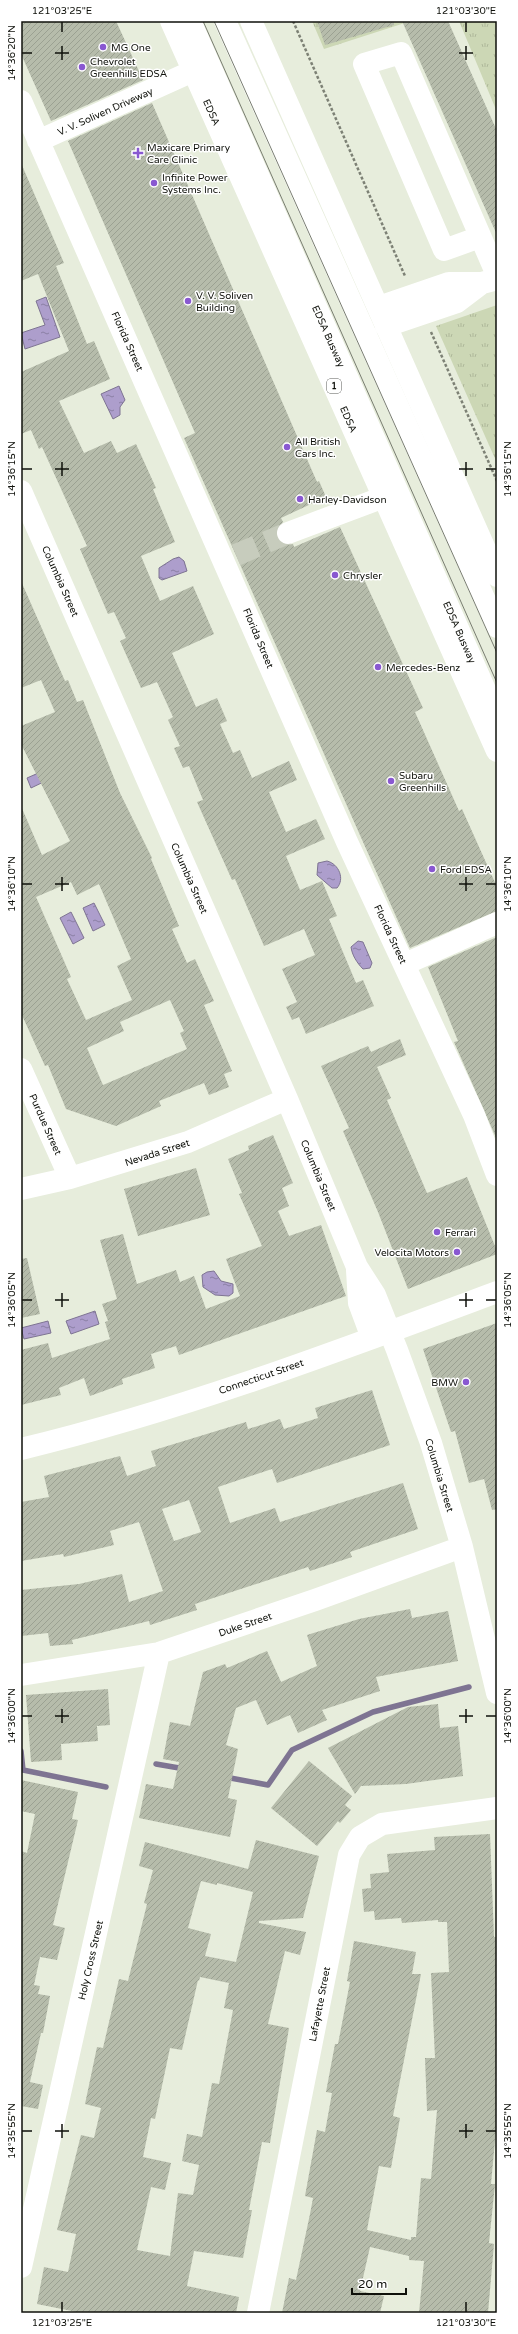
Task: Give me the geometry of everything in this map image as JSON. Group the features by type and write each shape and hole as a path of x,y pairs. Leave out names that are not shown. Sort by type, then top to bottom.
{"main road":[{"name":"EDSA","path":"171,21 497,751"},
{"name":"EDSA Busway","path":"190,21 497,717"},
{"path":"225,21 497,627"},
{"path":"251,21 497,576"},
{"path":"382,316 418,304 449,283 492,279 480,237 401,53 364,64 444,250 480,237"},
{"name":"V. V. Soliven Driveway","path":"38,141 193,70"},
{"name":"Florida Street","path":"21,101 38,141 230,557 347,842 474,1115 497,1175"},
{"name":"Columbia Street","path":"21,491 287,1099 357,1266 375,1295 380,1335 431,1443 462,1547 497,1693"},
{"path":"288,533 384,497"},
{"path":"405,964 497,923"},
{"name":"Purdue Street","path":"21,1069 70,1178"},
{"name":"Nevada Street","path":"21,1189 70,1178 188,1142 287,1099"},
{"name":"Connecticut Street","path":"21,1449 71,1437 203,1396 380,1335 497,1292"},
{"name":"Duke Street","path":"21,1675 159,1653 315,1600 462,1547"},
{"name":"Holy Cross Street","path":"21,2267 159,1653"},
{"name":"Lafayette Street","path":"258,2313 349,1855 360,1838 382,1824 497,1808"}],"path":[{"path":"293,21 497,481"}],"green space":[{"path":"312,21 411,21 324,49"},
{"path":"459,21 497,21 497,112"},
{"path":"497,305 497,463 436,326"}],"water":[{"path":"46,297 60,337 25,349 21,333 45,325 36,301"},
{"path":"119,386 125,400 120,407 120,415 113,419 101,394"},
{"path":"179,557 184,561 187,571 162,580 159,578 159,568"},
{"path":"52,767 56,776 31,788 27,778"},
{"path":"327,861 335,865 340,872 341,876 337,888 332,888 317,875 318,863"},
{"path":"94,903 105,925 93,931 83,908"},
{"path":"71,912 84,938 73,944 60,918"},
{"path":"358,941 363,942 372,963 370,968 363,969 354,956 351,947"},
{"path":"214,1271 221,1281 233,1284 233,1293 229,1296 215,1295 203,1287 202,1275 207,1272"},
{"path":"95,1311 99,1324 71,1334 66,1321"},
{"path":"48,1321 51,1333 24,1339 21,1328"}],"building":[{"name":"Chevrolet Greenhills EDSA","path":"21,21 116,21 143,80 51,121 21,54"},
{"path":"317,21 394,21 394,25 325,45"},
{"path":"402,21 448,21 497,131 497,235"},
{"path":"152,103 317,482 319,481 326,497 281,518 283,522 276,531 276,538 280,543 286,545 293,544 294,547 340,527 423,708 415,712 459,811 462,809 497,887 497,911 410,948 184,438 195,433 68,141"},
{"path":"21,163 64,263 56,266 87,344 94,341 110,379 59,401 84,453 111,441 117,453 136,444 156,488 153,489 175,542 141,556 160,601 193,586 214,634 172,653 196,707 217,698 227,721 220,724 233,753 240,750 252,778 289,761 297,780 269,792 286,832 316,819 325,839 286,856 300,890 322,881 337,916 329,919 356,983 363,980 374,1006 306,1034 299,1017 292,1020 286,1007 297,1002 282,969 315,955 304,929 264,946 235,879 232,880 197,802 203,800 189,766 183,768 174,748 180,746 168,720 173,717 157,682 141,688 120,641 126,638 114,612 108,614 80,549 87,546 42,447 39,449 31,430 21,434 21,372 69,351 38,274 21,281"},
{"path":"21,581 65,681 68,680 77,702 83,700 120,793 152,858 151,859 179,926 172,929 187,963 195,959 214,1001 204,1005 232,1071 224,1074 229,1087 209,1095 204,1083 159,1101 161,1106 116,1126 66,1109 48,1065 45,1066 21,1013 21,806 42,855 70,841 21,744 21,726 55,712 41,680 21,688","holes":["71,882 77,895 99,884 131,959 117,966 132,1000 86,1020 67,979 71,977 36,897","170,1000 184,1031 180,1033 187,1049 103,1085 87,1048 124,1031 120,1022"]},
{"path":"497,937 497,1140 454,1042 458,1041 428,967"},
{"path":"400,1039 406,1055 377,1067 391,1098 387,1100 427,1193 467,1177 497,1251 497,1254 408,1289 378,1212 343,1131 349,1128 321,1066 368,1046 371,1052"},
{"path":"273,1135 293,1183 282,1188 289,1206 278,1211 289,1236 321,1225 346,1296 179,1355 176,1346 151,1354 155,1368 122,1379 123,1384 90,1396 84,1378 59,1388 61,1395 21,1405 21,1350 48,1343 52,1358 110,1339 105,1322 108,1321 102,1304 117,1299 100,1240 123,1234 137,1284 176,1270 180,1282 194,1276 206,1309 240,1296 226,1259 262,1246 239,1194 242,1193 228,1159 249,1150 248,1146"},
{"path":"196,1168 210,1215 138,1236 124,1189"},
{"path":"27,1258 40,1314 21,1318 21,1259"},
{"name":"BMW","path":"497,1323 497,1509 492,1510 484,1479 469,1483 455,1431 451,1432 423,1349"},
{"path":"372,1390 390,1445 277,1483 272,1469 218,1487 230,1523 275,1508 280,1522 403,1483 418,1529 350,1552 352,1557 310,1571 308,1567 195,1604 197,1610 150,1625 149,1621 72,1640 73,1644 50,1646 48,1633 21,1636 21,1590 79,1584 122,1574 129,1602 163,1591 139,1522 110,1531 114,1545 64,1557 63,1554 21,1561 21,1502 49,1497 44,1476 120,1456 127,1476 156,1466 151,1451 246,1422 248,1429 280,1419 284,1429 318,1418 315,1408","holes":["189,1500 201,1532 174,1541 162,1509"]},
{"path":"410,1609 412,1618 448,1611 458,1661 376,1677 380,1691 322,1710 327,1720 298,1733 290,1715 267,1725 256,1700 236,1708 226,1745 238,1749 228,1798 237,1800 230,1837 139,1818 146,1784 173,1789 179,1762 163,1759 170,1722 190,1726 203,1672 225,1664 227,1668 267,1651 281,1682 317,1666 307,1635 359,1619"},
{"path":"108,1689 110,1725 97,1726 98,1741 61,1744 62,1760 31,1762 26,1695"},
{"path":"438,1704 440,1728 458,1726 463,1776 406,1784 361,1786 355,1794 328,1748 408,1707"},
{"path":"309,1761 352,1796 345,1805 351,1810 340,1823 338,1821 317,1846 271,1808"},
{"path":"21,1780 78,1792 72,1819 78,1820 53,1925 65,1928 57,1960 40,1957 34,1985 40,1986 38,1994 50,1996 43,2033 41,2033 30,2082 43,2085 38,2109 21,2106 21,1851 27,1853 35,1814 21,1811"},
{"path":"490,1834 494,1937 497,1937 497,2119 491,2184 495,2184 489,2243 494,2244 488,2313 419,2313 424,2261 409,2260 409,2256 370,2247 360,2291 384,2296 380,2313 282,2313 289,2278 296,2280 310,2214 313,2198 305,2196 317,2130 325,2132 332,2093 326,2092 335,2044 338,2044 350,1982 347,1981 354,1941 416,1952 412,1974 421,1974 393,2116 400,2118 391,2168 379,2166 367,2230 411,2240 411,2237 416,2237 421,2178 431,2179 437,2110 427,2111 425,2058 435,2058 431,1973 449,1972 447,1922 438,1922 438,1920 402,1923 401,1918 375,1920 374,1911 364,1912 362,1889 371,1888 370,1874 389,1872 387,1854 435,1850 434,1837"},
{"path":"256,1840 319,1856 303,1918 259,1921 259,1923 306,1932 300,1955 285,1951 268,2024 289,2028 270,2143 262,2142 249,2210 252,2210 243,2258 194,2251 187,2286 239,2297 236,2313 82,2313 37,2304 44,2267 68,2272 76,2234 57,2230 81,2135 94,2138 101,2108 85,2104 97,2047 103,2048 119,1979 128,1981 147,1904 144,1903 153,1870 139,1866 145,1842 248,1869","holes":["201,1881 217,1885 217,1883 253,1892 236,1962 205,1956 211,1934 188,1928","200,1977 229,1983 224,2008 233,2010 219,2084 212,2083 202,2137 187,2134 182,2161 199,2165 193,2195 178,2193 170,2256 137,2250 151,2187 165,2190 171,2163 143,2157 151,2118 155,2119 170,2048 182,2050 198,1980 199,1981"]}],"waterway":[{"path":"225,1777 268,1785 292,1750 373,1712 469,1687"},
{"path":"21,1751 23,1770 106,1787"},
{"path":"156,1764 185,1769"}],"tunnel":[{"path":"236,555 288,533"}],"tram line":[{"path":"203,21 497,683"},
{"path":"214,21 497,653"}],"place":[{"name":"MG One","path":"103,47"},
{"name":"Chevrolet Greenhills EDSA","path":"82,67"},
{"name":"Maxicare Primary Care Clinic","path":"138,153"},
{"name":"Infinite Power Systems Inc.","path":"154,183"},
{"name":"V. V. Soliven Building","path":"188,301"},
{"name":"All British Cars Inc.","path":"287,447"},
{"name":"Harley-Davidson","path":"300,499"},
{"name":"Chrysler","path":"335,575"},
{"name":"Mercedes-Benz","path":"378,667"},
{"name":"Subaru Greenhills","path":"391,781"},
{"name":"Ford EDSA","path":"432,869"},
{"name":"Ferrari","path":"437,1232"},
{"name":"Velocita Motors","path":"457,1252"},
{"name":"BMW","path":"466,1382"}]}
